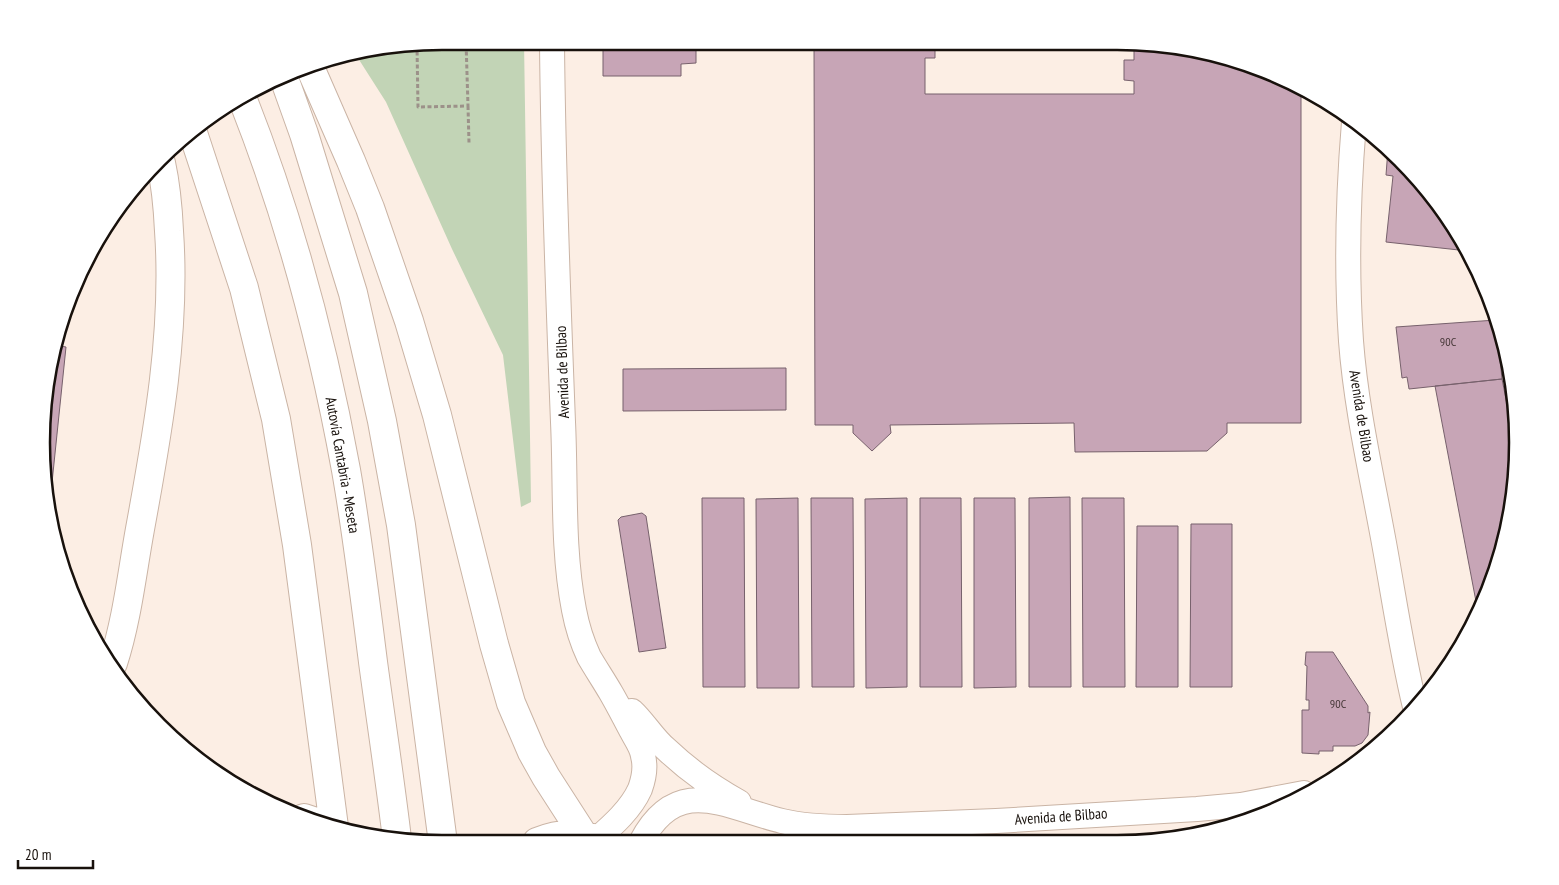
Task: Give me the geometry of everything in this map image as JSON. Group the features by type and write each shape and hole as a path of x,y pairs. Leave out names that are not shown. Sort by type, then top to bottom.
{"highway":[{"path":"312,72 364,192 409,321 437,415 494,644 511,703 546,777 592,835"},
{"path":"286,83 318,176 353,293 382,422 401,525 442,835"},
{"name":"Autovía Cantabria - Meseta","path":"245,104 262,147 301,273 334,408 355,530 396,832"},
{"path":"195,138 244,288 276,419 297,545 333,819"},
{"path":"114,658 122,630 159,421 166,361 171,298 171,252 168,207 163,168"},
{"path":"559,835 577,835"}],"street":[{"name":"Avenida de Bilbao","path":"552,50 552,110 568,559 574,610 583,643 612,693 643,754 645,766 640,789 634,800 628,809 599,835"},
{"name":"Avenida de Bilbao","path":"1353,130 1348,237 1351,342 1366,442 1400,635 1413,699"},
{"name":"Avenida de Bilbao","path":"612,693 635,713 665,749 686,767 712,786 759,814"},
{"name":"Avenida de Bilbao","path":"646,835 656,819 667,809 681,803 697,800 716,802 786,822 822,827 888,826 1197,809 1241,805 1284,797"}],"path":[{"path":"466,50 468,143"},
{"path":"417,51 418,107 468,106"}],"green space":[{"path":"524,50 531,502 521,507 503,355 452,249 386,102 359,59 391,53 417,51"}],"building":[{"path":"603,50 696,50 696,63 681,64 681,76 603,76"},
{"path":"814,50 935,50 935,58 925,58 925,94 1134,94 1134,81 1124,80 1124,60 1134,60 1134,51 1168,53 1218,63 1267,80 1301,96 1301,423 1227,423 1227,433 1207,451 1075,452 1074,423 890,425 891,433 872,451 853,433 853,425 815,425"},
{"path":"1387,159 1428,204 1443,224 1458,250 1386,242 1393,176 1386,175"},
{"path":"1489,320 1496,341 1502,379 1409,389 1407,377 1402,378 1396,327"},
{"path":"62,346 66,347 52,482 50,442 53,391"},
{"path":"786,368 786,410 623,411 623,369"},
{"path":"1502,379 1507,405 1509,442 1506,494 1496,544 1476,600 1435,386"},
{"path":"1070,497 1071,687 1029,687 1029,498"},
{"path":"702,498 744,498 745,687 703,687"},
{"path":"798,498 799,688 757,688 756,499"},
{"path":"811,498 853,498 854,687 812,687"},
{"path":"907,498 907,687 866,688 865,499"},
{"path":"920,498 961,498 962,687 920,687"},
{"path":"974,498 1015,498 1016,687 974,688"},
{"path":"1082,498 1124,498 1125,687 1083,687"},
{"path":"642,513 646,516 666,648 639,652 618,520 621,517"},
{"path":"1191,524 1232,524 1232,687 1190,687"},
{"path":"1137,526 1178,526 1178,687 1136,687"},
{"path":"1306,652 1333,652 1368,706 1368,713 1370,712 1368,735 1362,743 1355,746 1333,746 1333,751 1319,751 1319,754 1302,753 1302,710 1309,710 1309,700 1306,700"}]}
